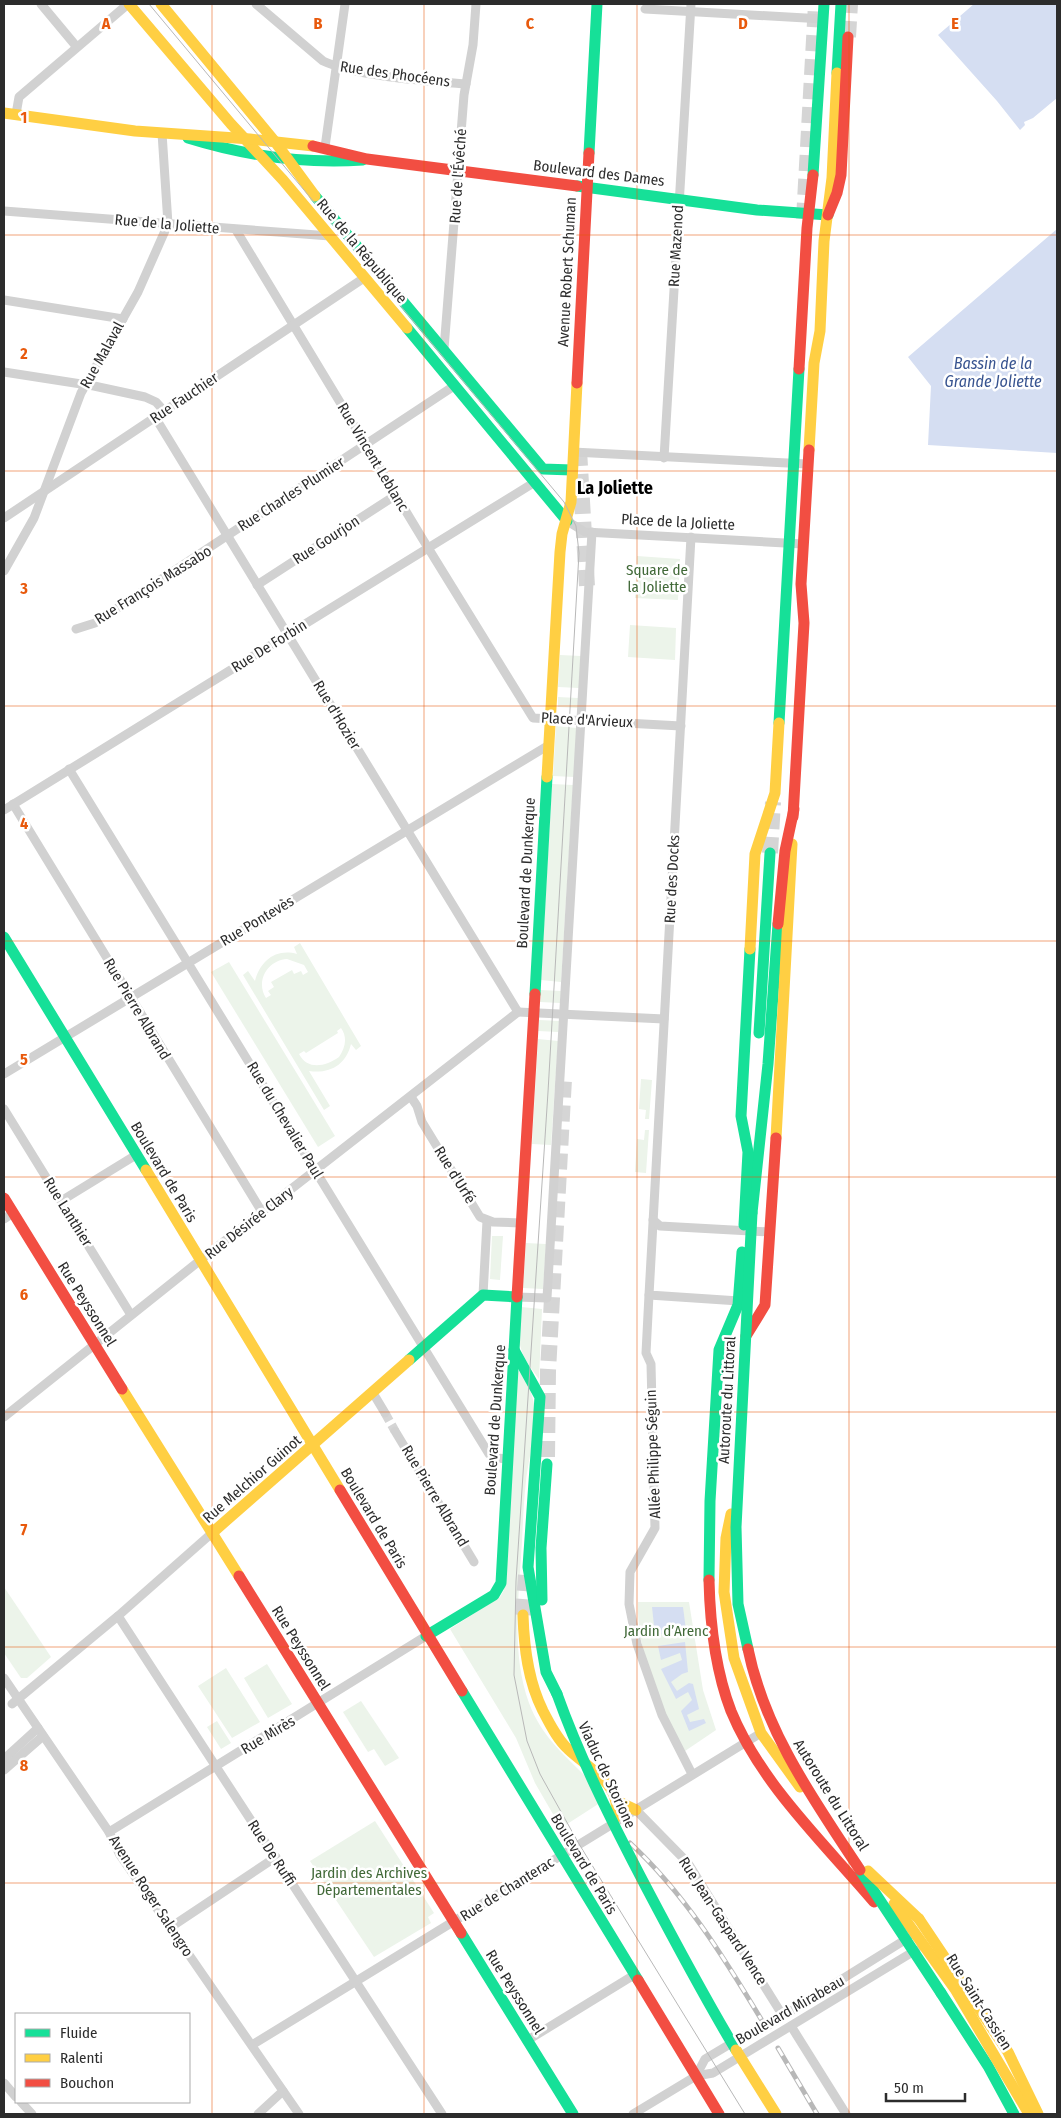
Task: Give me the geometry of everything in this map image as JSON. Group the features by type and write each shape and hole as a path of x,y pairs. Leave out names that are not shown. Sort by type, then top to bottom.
{"main road":[{"name":"Rue de la République","path":"129,4 330,236 566,521"},
{"name":"Rue de la République","path":"161,4 276,142 307,186 543,469 572,470"},
{"name":"Avenue Robert Schuman","path":"573,452 597,4"},
{"path":"790,544 809,214 812,197 824,4"},
{"path":"762,1064 784,844 794,810 804,623 801,584 803,544 814,362 820,331 824,241 828,215 841,4"},
{"path":"828,215 837,193 841,175 848,37"},
{"name":"Boulevard des Dames","path":"4,112 178,135 212,135 325,147 367,160"},
{"path":"212,135 220,124 222,112"},
{"name":"Boulevard des Dames","path":"178,135 210,146 289,159 323,162 367,160 587,188 828,215"},
{"path":"307,186 310,173 323,162"},
{"name":"Boulevard de Dunkerque","path":"426,1636 494,1595 499,1590 561,538 570,507 573,452"},
{"name":"Rue Saint-Cassien","path":"790,544 775,794 770,812 758,838 755,854 741,1116 748,1152 739,1301 737,1312 719,1347 707,1592 711,1625 720,1672 746,1741 765,1770 809,1828 875,1904 902,1942 944,2003 1007,2114"},
{"name":"Rue Saint-Cassien","path":"794,810 779,1097 768,1232 765,1305 740,1348 732,1509 726,1538 724,1592 734,1658 761,1733 783,1767 925,1944 976,2023 1029,2114"},
{"path":"762,1064 770,852"},
{"name":"Boulevard de Paris","path":"4,937 314,1445 426,1636 719,2114"},
{"name":"Autoroute du Littoral","path":"762,1064 752,1213 736,1526 738,1604 753,1675 766,1713 803,1783 850,1851 873,1892 988,2066 1014,2114"},
{"name":"Rue Peyssonnel","path":"4,1198 8,1216 94,1344 573,2114"},
{"path":"483,1295 517,1297"},
{"name":"Rue Melchior Guinot","path":"212,1533 483,1295"},
{"path":"514,1350 538,1391 541,1403 528,1567 539,1612"},
{"path":"539,1612 547,1457"},
{"name":"Viaduc de Storione","path":"539,1612 557,1694 580,1759 727,2035 776,2114"},
{"path":"523,1615 525,1660 534,1692 544,1712 567,1748 604,1779 617,1801 617,1818 613,1823"},
{"path":"617,1801 636,1810"},
{"path":"850,1851 874,1878 919,1919 1008,2052 1038,2114"}],"street":[{"path":"41,4 76,46"},
{"path":"16,114 19,97 76,46 129,4"},
{"name":"Rue des Phocéens","path":"256,4 323,61 336,66 349,70 466,84"},
{"path":"325,147 345,4"},
{"name":"Rue de l'Évêché","path":"444,349 466,84 476,4"},
{"path":"645,9 691,8 822,19"},
{"name":"Rue Mazenod","path":"664,458 691,8"},
{"name":"Rue Malaval","path":"4,571 34,518 86,384 138,292 168,224 162,133"},
{"name":"Rue de la Joliette","path":"4,210 330,236"},
{"name":"Rue Vincent Leblanc","path":"236,230 512,683"},
{"name":"Rue Fauchier","path":"4,518 364,278"},
{"path":"4,300 123,318"},
{"path":"4,372 86,384 146,396 156,402 164,411"},
{"name":"Rue Charles Plumier","path":"228,536 454,386"},
{"name":"Rue d'Hozier","path":"155,417 518,1012"},
{"path":"573,452 808,464"},
{"name":"Rue De Forbin","path":"4,810 535,482"},
{"name":"Rue Gourjon","path":"256,585 396,495"},
{"name":"Place de la Joliette","path":"566,521 580,530 592,532 803,544"},
{"path":"517,1297 547,1298 592,532"},
{"name":"Rue François Massabo","path":"76,629 95,623 228,536"},
{"name":"Rue des Docks","path":"653,1220 691,537"},
{"name":"Place d'Arvieux","path":"512,683 534,718 681,726"},
{"name":"Place d'Arvieux","path":"511,768 549,745"},
{"name":"Rue Pontevès","path":"4,1074 511,768"},
{"name":"Rue du Chevalier Paul","path":"69,769 489,1454 508,1459"},
{"name":"Rue Pierre Albrand","path":"13,804 262,1212"},
{"path":"518,1012 664,1019"},
{"name":"Rue Désirée Clary","path":"4,1417 94,1344 518,1012"},
{"name":"Rue d'Urfé","path":"410,1097 417,1106 422,1122 480,1217 488,1220"},
{"name":"Rue Lanthier","path":"4,1109 131,1315"},
{"path":"61,1201 136,1155"},
{"path":"483,1295 488,1220 521,1224"},
{"path":"653,1220 660,1226 768,1232"},
{"name":"Allée Philippe Séguin","path":"653,1220 646,1353 651,1364 655,1528 630,1572 629,1604 638,1644 662,1715 692,1774"},
{"path":"650,1295 739,1301"},
{"path":"372,1393 385,1413"},
{"name":"Rue Pierre Albrand","path":"395,1431 474,1562"},
{"name":"Rue Melchior Guinot","path":"15,1701 118,1616 212,1533"},
{"name":"Rue De Ruffi","path":"118,1616 442,2114"},
{"name":"Rue Mirès","path":"109,1832 426,1636"},
{"name":"Avenue Roger Salengro","path":"4,1678 15,1701 41,1732 109,1832 120,1855 299,2114"},
{"path":"4,1759 41,1732"},
{"path":"4,1770 41,1732"},
{"name":"Rue de Chanterac","path":"252,2045 761,1733"},
{"name":"Rue Jean-Gaspard Vence","path":"636,1810 688,1862 783,2016"},
{"path":"170,1927 276,1858"},
{"name":"Boulevard Mirabeau","path":"696,2076 705,2059 747,2034 759,2031 916,1933"},
{"name":"Boulevard Mirabeau","path":"633,2114 696,2076 713,2073 925,1944"},
{"path":"528,2040 634,1975"},
{"path":"792,2026 846,2114"},
{"path":"4,2083 15,2096"},
{"path":"258,2114 283,2091"},
{"path":"21,2103 32,2114"}],"green space":[{"name":"Square de la Joliette","path":"637,556 680,559 678,600 635,598"},
{"path":"630,625 676,628 675,660 628,657"},
{"path":"560,655 581,656 579,688 558,687"},
{"path":"558,697 578,698 578,708 558,707"},
{"path":"556,726 577,728 574,777 553,776"},
{"path":"552,784 573,785 561,982 541,980"},
{"path":"300,943 361,1046 356,1050 351,1044 341,1063 330,1069 317,1072 309,1071 330,1106 324,1110 243,975 248,971 255,981 265,962 282,953 297,954 294,947","holes":["287,959 304,965 308,972 303,975 301,971 294,974 292,970 271,982 274,987 268,991 271,995 266,998 262,985 265,972 274,963","341,1028 345,1043 339,1057 329,1063 312,1065 307,1063 299,1054 304,1051 306,1053 338,1033 337,1031"]},
{"path":"229,962 335,1136 318,1147 211,972"},
{"path":"540,990 561,991 560,1003 540,1002"},
{"path":"539,1020 559,1021 558,1032 538,1031"},
{"path":"538,1039 558,1041 551,1145 532,1144"},
{"path":"641,1079 652,1080 649,1119 645,1119 646,1110 639,1109"},
{"path":"645,1130 649,1130 646,1173 635,1172 637,1139 644,1140"},
{"path":"492,1236 503,1236 500,1280 490,1279"},
{"path":"526,1243 546,1244 543,1289 523,1288"},
{"path":"521,1307 542,1309 539,1379 526,1360 520,1346"},
{"path":"517,1369 527,1383 535,1410 534,1435 525,1490 518,1612 520,1667 529,1703 544,1731 606,1799 561,1828 535,1783 516,1738 450,1629 500,1597 504,1590"},
{"path":"4,1587 51,1657 27,1678 21,1678 4,1653"},
{"name":"Jardin d’Arenc","path":"638,1602 689,1602 703,1690 716,1730 685,1751 667,1717 651,1679 641,1640"},
{"path":"267,1664 292,1704 268,1718 244,1678"},
{"path":"226,1668 260,1722 232,1738 198,1686"},
{"path":"361,1701 399,1758 385,1766 374,1749 368,1752 343,1712"},
{"path":"217,1721 231,1743 221,1749 207,1727"},
{"name":"Jardin des Archives Départementales","path":"375,1821 434,1913 428,1917 431,1923 374,1957 310,1861"}],"water":[{"path":"974,4 1057,4 1057,98 1033,118 1024,122 1025,125 1020,130 997,101 938,35"},
{"name":"Bassin de la Grande Joliette","path":"1057,229 1057,453 928,445 931,386 908,357"},
{"path":"652,1607 683,1607 686,1630 655,1635"},
{"path":"685,1642 688,1672 671,1682 677,1691 689,1683 693,1684 699,1709 687,1715 690,1722 704,1719 706,1723 689,1731 681,1711 692,1700 688,1692 676,1699 661,1669 682,1660 680,1653 661,1660 658,1646"}],"tunnel":[{"path":"804,219 816,4"},
{"path":"848,37 850,4"},
{"path":"579,450 587,586"},
{"path":"770,853 773,802"},
{"path":"547,1457 548,1371 564,1079"},
{"path":"385,1413 395,1431"},
{"path":"523,1615 526,1575"}],"tram line":[{"path":"149,4 564,502 576,526 579,553 548,1092 516,1581 514,1675 527,1741 540,1774 579,1844 745,2114"}],"railway":[{"path":"630,1843 650,1862 702,1926 761,2019"},
{"path":"778,2048 817,2114"}],"traffic: fast":[{"path":"589,153 597,4"},
{"path":"813,175 824,4"},
{"path":"837,73 841,4"},
{"path":"188,138 231,150 297,160 363,160"},
{"path":"577,186 757,210 828,215"},
{"path":"315,196 543,469 572,470"},
{"path":"407,328 567,521"},
{"path":"779,723 799,369"},
{"path":"535,994 547,777"},
{"path":"759,1033 770,853"},
{"path":"752,1213 768,1064 778,924"},
{"path":"4,937 146,1170"},
{"path":"744,1225 748,1152 741,1116 750,949"},
{"path":"748,1649 738,1604 736,1527 752,1213"},
{"path":"709,1580 710,1501 719,1350 738,1305 742,1252"},
{"path":"409,1360 483,1295 517,1297"},
{"path":"426,1636 494,1595 501,1583 517,1297"},
{"path":"514,1350 540,1397 528,1567 546,1672 557,1694"},
{"path":"542,1600 541,1548 547,1464"},
{"path":"462,1691 638,1980"},
{"path":"557,1694 587,1768 622,1840 690,1969 736,2050"},
{"path":"860,1870 941,1993"},
{"path":"461,1933 573,2114"},
{"path":"941,1993 988,2066 1014,2114"}],"traffic: slow":[{"path":"129,4 231,124 283,180 407,328"},
{"path":"161,4 276,143 315,196"},
{"path":"809,450 814,363 820,331 824,241 832,178 837,73"},
{"path":"4,113 135,131 250,139 313,146"},
{"path":"547,777 560,552 562,534 571,502 577,383"},
{"path":"750,949 755,854 775,793 779,723"},
{"path":"776,1138 792,844"},
{"path":"146,1170 340,1490"},
{"path":"212,1533 409,1360"},
{"path":"122,1389 239,1576"},
{"path":"731,1514 726,1538 724,1592 734,1658 761,1733 800,1787"},
{"path":"523,1615 524,1640 530,1676 538,1700 560,1741 596,1772 611,1789 615,1799 616,1810 613,1823"},
{"path":"617,1801 636,1810"},
{"path":"868,1871 919,1919"},
{"path":"894,1904 955,1989 1029,2114"},
{"path":"919,1919 1008,2052 1038,2114"},
{"path":"736,2050 776,2114"}],"traffic: jam":[{"path":"828,215 837,193 841,175 848,37"},
{"path":"313,146 367,159 577,186"},
{"path":"577,383 589,153"},
{"path":"799,369 807,228 813,175"},
{"path":"793,817 804,623 801,584 809,450"},
{"path":"778,924 785,851 794,809"},
{"path":"517,1297 535,994"},
{"path":"746,1336 765,1305 776,1138"},
{"path":"4,1198 122,1389"},
{"path":"340,1490 462,1691"},
{"path":"239,1576 461,1933"},
{"path":"709,1580 712,1630 717,1663 731,1711 744,1738 776,1788 795,1812 874,1902"},
{"path":"748,1649 766,1709 779,1737 825,1818 860,1870"},
{"path":"638,1980 719,2114"}],"district":[{"name":"La Joliette","path":"615,488"}]}
